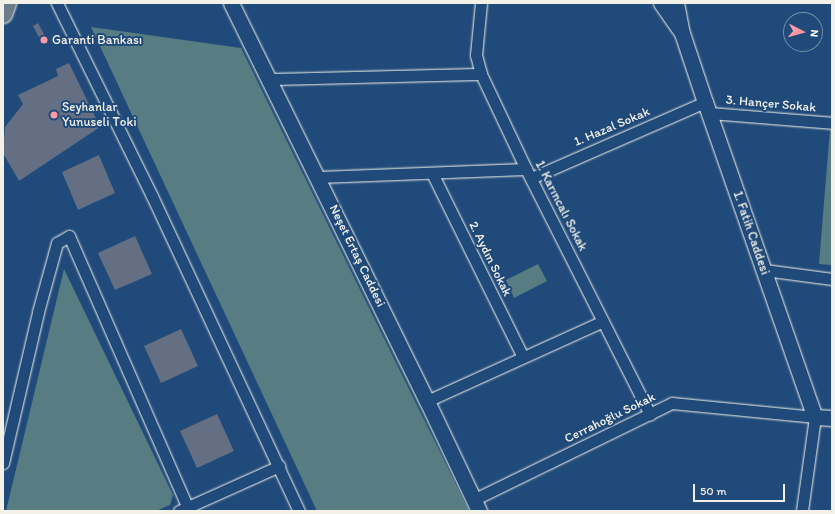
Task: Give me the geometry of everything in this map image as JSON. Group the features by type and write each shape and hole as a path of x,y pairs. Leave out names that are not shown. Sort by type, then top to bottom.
{"main road":[{"path":"3,14 7,3"},
{"name":"Neşet Ertaş Caddesi","path":"231,3 318,177 476,505"},
{"path":"661,3 682,33"},
{"path":"676,3 682,33"},
{"name":"1. Fatih Caddesi","path":"682,33 816,417"},
{"path":"816,417 832,418"}],"street":[{"path":"57,3 152,196 299,511"},
{"name":"1. Karıncalı Sokak","path":"481,3 476,55 481,74 650,414"},
{"path":"269,79 481,74"},
{"name":"3. Hançer Sokak","path":"707,108 832,123"},
{"name":"1. Hazal Sokak","path":"529,173 707,108"},
{"path":"318,177 432,173 529,173"},
{"name":"2. Aydın Sokak","path":"432,173 523,357"},
{"path":"3,463 38,312 57,243 68,236 185,510 279,466"},
{"path":"764,270 832,279"},
{"path":"427,401 603,321"},
{"name":"Cerrahoğlu Sokak","path":"476,505 672,403 816,417"},
{"path":"802,511 816,417"}],"green space":[{"path":"91,27 241,48 469,511 317,511"},
{"path":"830,129 832,129 832,265 819,264"},
{"path":"538,264 547,281 514,298 506,280"},
{"path":"64,269 173,495 170,505 156,511 6,511"}],"building":[{"path":"38,23 47,40 42,43 33,26"},
{"name":"Seyhanlar Yunuseli Toki","path":"69,63 100,127 19,181 3,153 5,127 23,104 18,95 58,76 56,69"},
{"path":"99,155 115,193 78,210 62,172"},
{"path":"135,236 152,274 115,290 98,253"},
{"path":"181,329 198,366 161,383 144,346"},
{"path":"217,414 234,451 197,468 180,431"}],"place":[{"name":"Garanti Bankası","path":"44,40"},
{"name":"Seyhanlar Yunuseli Toki","path":"54,115"}]}
